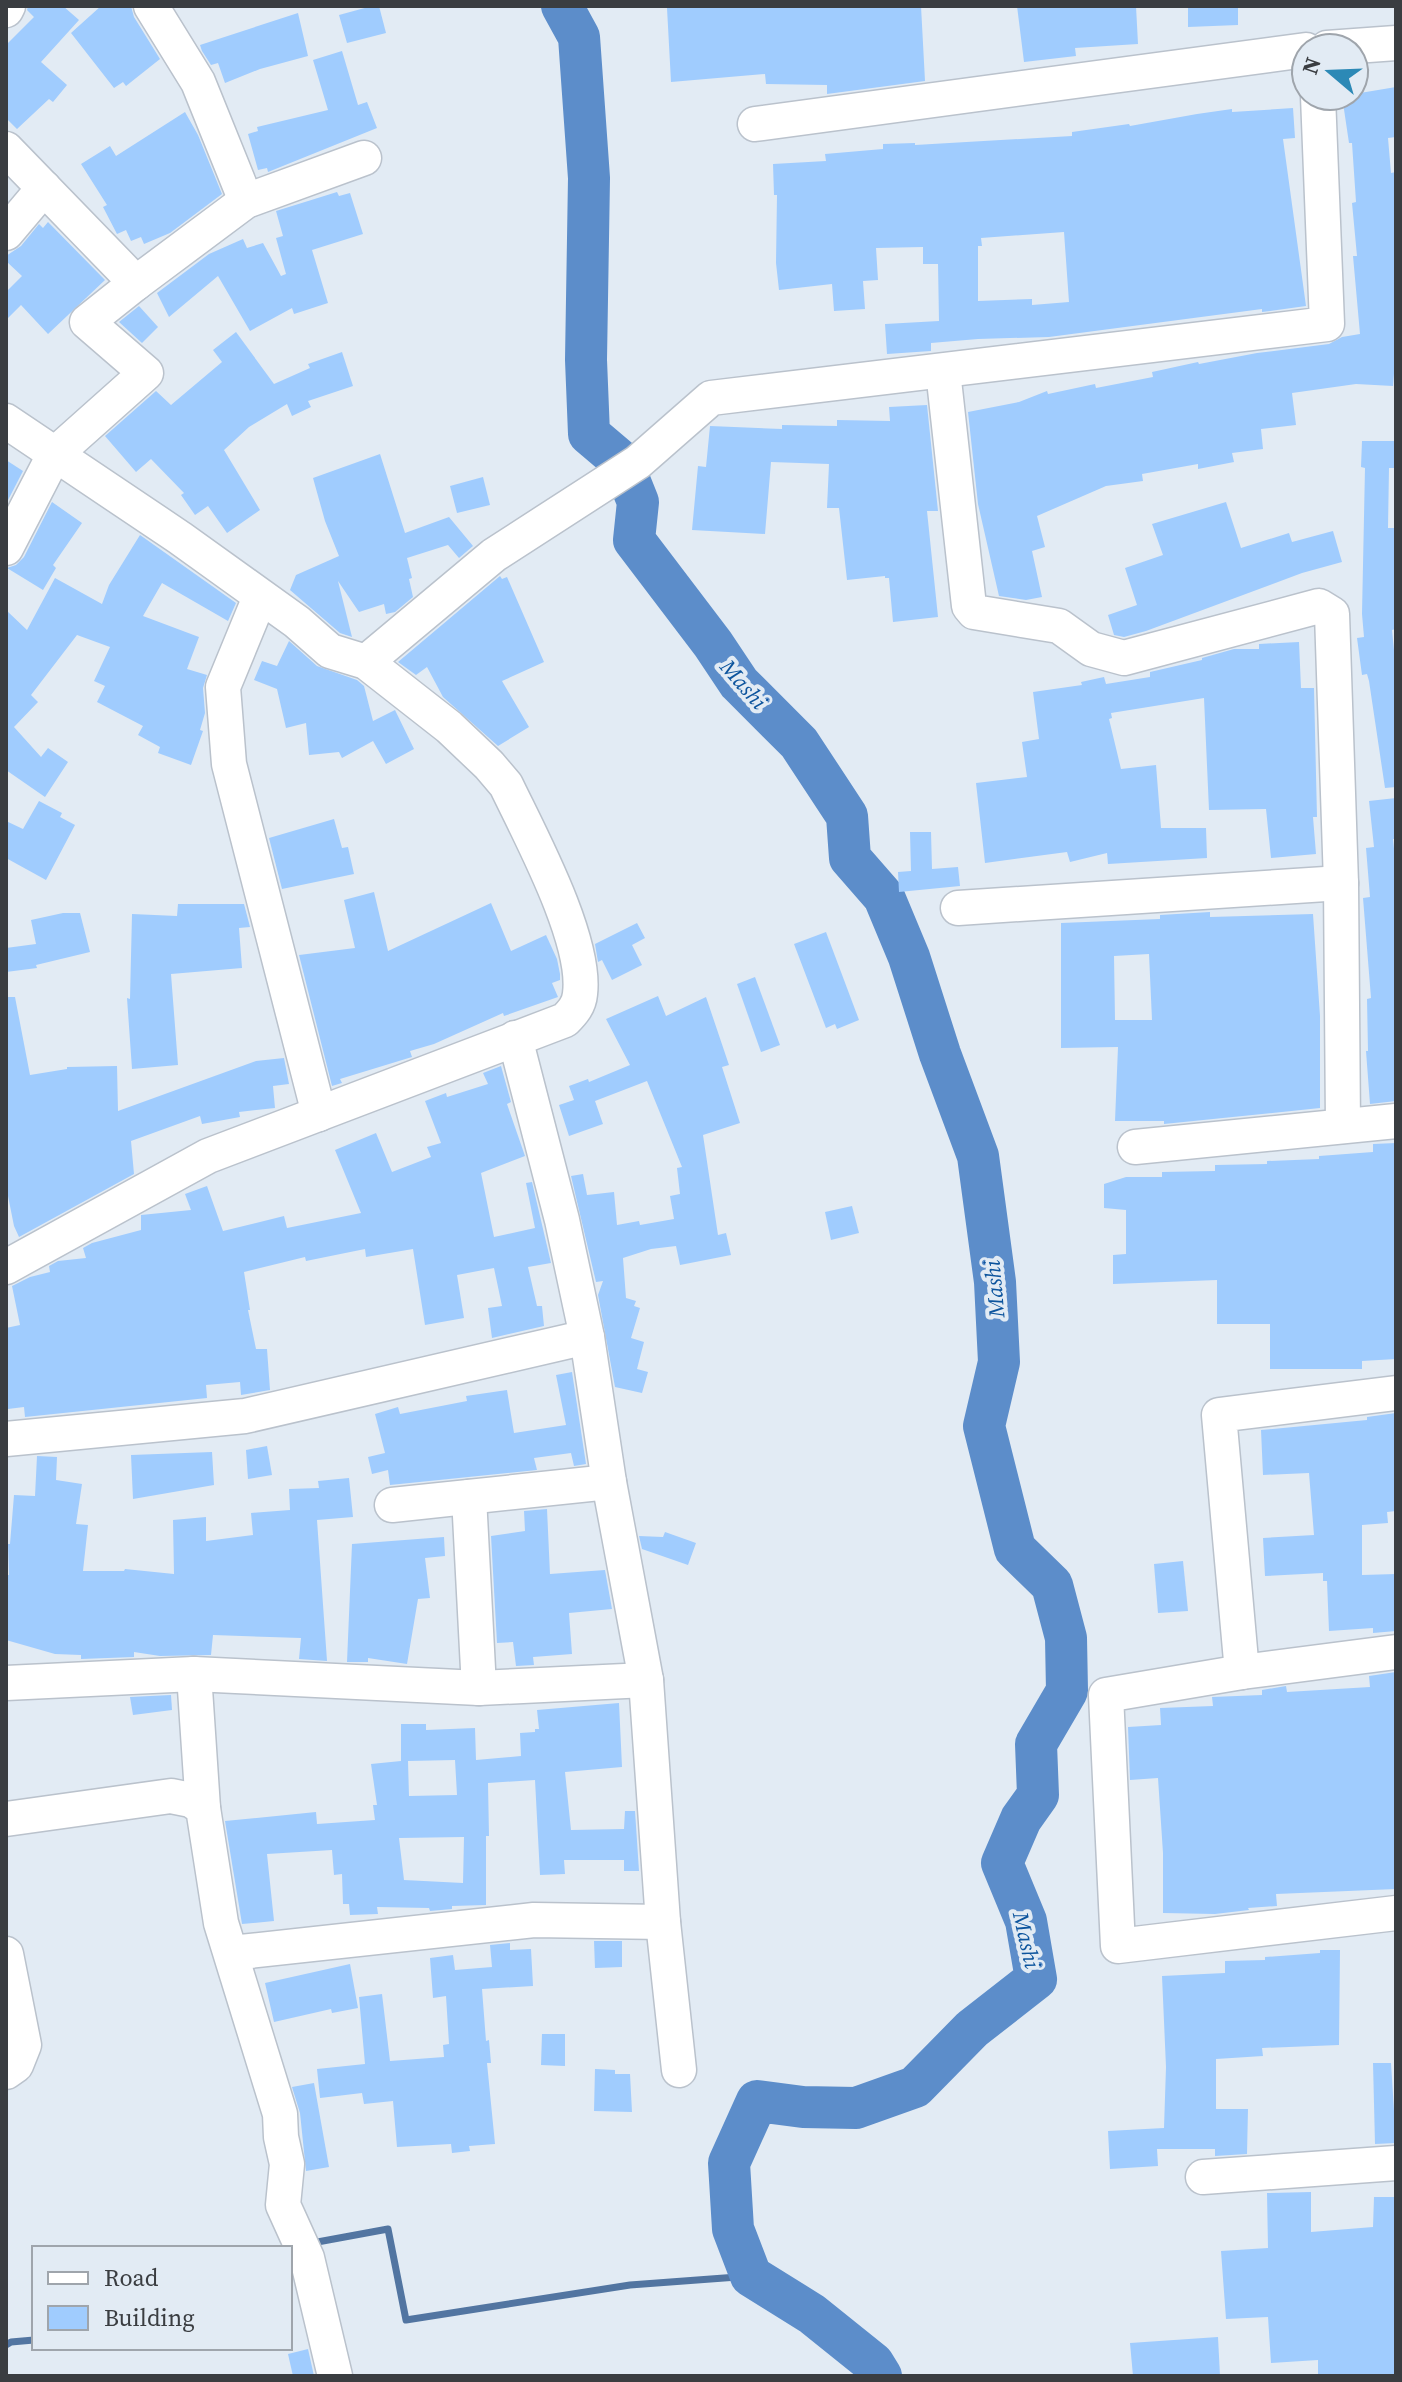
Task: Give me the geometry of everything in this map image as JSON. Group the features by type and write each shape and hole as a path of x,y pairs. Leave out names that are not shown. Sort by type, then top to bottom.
{"street":[{"path":"151,6 198,82 246,201"},
{"path":"1370,45 1396,43"},
{"path":"755,124 1290,52"},
{"path":"366,662 494,555 638,462 711,398 1327,324 1319,112"},
{"path":"6,149 136,283"},
{"path":"6,548 54,455 146,373 87,322 246,201 364,158"},
{"path":"6,233 44,188"},
{"path":"943,371 969,606 974,612 1059,626 1091,649 1124,658 1319,606 1332,614 1341,883 1343,1126"},
{"path":"6,421 180,538 297,622 330,651 366,662 449,727 489,765 506,785 575,936 581,992 576,1009 565,1020 208,1156 6,1267"},
{"path":"260,597 223,687 229,764 319,1114"},
{"path":"958,908 1341,883"},
{"path":"515,1038 562,1220 587,1337 609,1482 646,1680 663,1922 679,2070"},
{"path":"1135,1147 1396,1121"},
{"path":"6,1439 245,1416 587,1337"},
{"path":"1242,1672 1219,1415 1396,1393"},
{"path":"392,1505 609,1482"},
{"path":"469,1497 479,1688"},
{"path":"1396,1652 1242,1672 1106,1695 1118,1946 1396,1913"},
{"path":"6,1683 194,1674 479,1688 646,1680"},
{"path":"194,1674 203,1808 221,1923 280,2114 287,2164 283,2205 301,2245 335,2376"},
{"path":"6,1819 171,1796 191,1800 203,1808"},
{"path":"231,1953 534,1920 663,1922"},
{"path":"6,1954 24,2045 16,2065 6,2072"},
{"path":"1203,2177 1396,2163"}],"building":[{"path":"28,6 63,6 79,20 41,62 67,85 53,102 49,99 17,129 6,118 6,45 34,17 27,10"},
{"path":"101,6 131,6 134,17 160,59 126,86 123,82 114,88 71,33"},
{"path":"379,6 386,33 347,43 339,15"},
{"path":"921,6 925,81 827,94 827,85 766,84 765,74 671,82 667,8"},
{"path":"1017,6 1136,6 1138,44 1075,48 1076,56 1024,62"},
{"path":"1188,6 1238,6 1238,25 1188,27"},
{"path":"298,13 308,56 260,69 225,83 218,63 211,65 202,51 200,45"},
{"path":"342,51 358,105 367,102 377,128 268,172 267,168 258,170 248,134 258,131 257,127 328,110 313,60"},
{"path":"1396,87 1396,137 1388,138 1391,173 1396,172 1396,349 1393,386 1356,384 1292,393 1296,425 1261,429 1263,449 1232,453 1234,462 1198,469 1198,464 1142,474 1143,481 1106,486 1037,516 1045,547 1032,551 1042,597 1026,600 999,596 978,504 968,412 1019,402 1047,391 1048,394 1095,384 1096,388 1153,377 1152,372 1198,362 1329,344 1342,337 1360,334 1353,256 1357,256 1352,203 1356,202 1352,143 1349,143 1344,112 1370,112 1370,91"},
{"path":"1290,108 1290,112 1293,112 1295,138 1283,139 1306,306 1049,337 931,343 931,351 887,354 885,324 939,321 938,264 923,264 923,247 876,248 878,280 863,281 865,309 834,311 832,284 779,290 776,263 777,195 774,195 773,164 826,161 825,154 883,149 883,144 1072,136 1072,132 1232,109 1232,112","holes":["1064,232 1069,302 1032,305 1032,299 978,301 978,246 982,246 981,238"]},
{"path":"185,112 222,194 170,233 144,244 141,237 131,241 126,230 117,234 103,207 107,205 81,164 110,146 116,156"},
{"path":"337,192 339,196 350,193 363,234 312,250 328,303 294,314 292,308 250,331 218,276 169,317 157,293 209,254 243,239 247,248 263,243 281,276 286,274 276,238 283,236 276,211"},
{"path":"48,222 105,280 48,334 21,305 6,320 6,292 22,276 6,261 6,256 21,246 39,224 43,228"},
{"path":"139,306 158,327 142,343 119,322"},
{"path":"236,332 274,384 310,368 308,364 342,352 353,386 308,401 311,407 292,416 287,404 249,427 224,450 260,510 227,533 208,506 195,515 181,495 184,493 151,459 136,472 105,436 156,391 171,405 222,362 213,350"},
{"path":"927,405 938,511 927,511 938,617 893,622 889,578 847,580 839,508 827,508 829,464 771,462 765,534 692,530 698,466 706,467 710,426 782,429 782,425 837,426 837,420 890,421 889,407"},
{"path":"1362,441 1395,441 1394,468 1389,468 1388,528 1394,528 1396,561 1396,629 1392,630 1396,670 1396,787 1385,788 1369,681 1367,674 1362,675 1357,638 1364,637 1365,468 1361,467"},
{"path":"380,454 405,533 449,517 473,546 459,558 448,545 407,558 413,597 395,612 386,614 384,604 359,612 338,581 352,637 340,633 290,590 296,575 339,556 313,478"},
{"path":"6,460 23,471 6,504"},
{"path":"483,477 490,505 457,513 450,486"},
{"path":"52,502 82,523 53,565 56,568 43,590 7,568 24,557"},
{"path":"1226,502 1241,548 1289,533 1292,542 1333,531 1342,562 1302,573 1146,631 1124,637 1114,635 1108,615 1137,605 1125,568 1163,555 1152,524"},
{"path":"140,535 236,603 228,621 162,583 143,616 199,637 187,669 207,675 203,688 205,713 200,730 203,731 191,765 158,753 160,747 138,735 143,726 97,702 105,686 94,681 110,647 77,635 31,695 38,702 14,727 41,757 48,748 68,762 45,797 6,770 6,610 27,630 55,578 102,604 109,585"},
{"path":"500,576 502,579 507,577 544,662 502,681 529,727 498,746 443,697 427,667 416,675 398,662"},
{"path":"289,641 317,666 357,680 364,686 373,721 395,710 414,749 386,764 373,741 342,758 339,752 309,755 306,723 286,728 277,689 254,680 262,661 277,666"},
{"path":"1299,642 1301,688 1314,688 1317,817 1313,817 1316,854 1271,858 1266,809 1209,810 1204,698 1111,713 1112,718 1109,719 1121,769 1156,765 1161,828 1206,828 1207,858 1108,864 1107,853 1070,862 1067,852 985,863 976,783 1027,777 1022,742 1039,739 1033,692 1082,685 1081,682 1104,677 1106,684 1150,677 1150,672 1234,649 1259,649 1259,644"},
{"path":"1396,798 1396,839 1393,839 1396,868 1396,1101 1370,1104 1366,1051 1367,999 1371,998 1363,898 1370,897 1366,848 1374,847 1369,801"},
{"path":"39,801 62,813 60,817 75,825 46,880 6,858 6,821 23,829"},
{"path":"334,819 342,848 348,847 354,874 282,889 269,838"},
{"path":"910,832 931,832 932,869 958,867 960,886 899,892 898,872 911,871"},
{"path":"374,892 388,951 491,903 511,951 546,935 560,974 560,980 552,983 558,997 504,1016 503,1013 434,1044 410,1051 412,1057 340,1079 342,1083 332,1086 299,955 355,948 344,900"},
{"path":"178,904 244,904 250,927 239,928 242,968 171,974 178,1065 132,1069 127,998 130,999 132,914 177,916"},
{"path":"1210,912 1210,917 1313,914 1320,1016 1320,1108 1164,1124 1164,1121 1115,1121 1118,1047 1061,1048 1061,923 1160,919 1160,915","holes":["1149,954 1152,1020 1115,1020 1114,956"]},
{"path":"63,913 80,913 90,952 36,965 37,968 6,972 6,948 36,944 31,920"},
{"path":"637,923 645,938 632,945 642,965 612,980 602,960 598,962 595,944"},
{"path":"826,932 859,1020 837,1029 835,1024 826,1028 794,944"},
{"path":"755,977 780,1045 761,1052 737,984"},
{"path":"658,996 666,1016 706,997 729,1065 722,1067 740,1123 703,1135 718,1235 726,1233 731,1255 680,1265 676,1246 651,1249 623,1258 626,1298 636,1301 634,1306 640,1308 631,1338 644,1342 637,1369 648,1372 642,1393 615,1387 598,1295 603,1281 596,1282 571,1176 583,1174 587,1195 614,1192 617,1225 639,1221 640,1225 674,1219 670,1196 680,1194 677,1168 682,1167 647,1081 595,1101 603,1124 569,1136 559,1105 574,1100 569,1086 588,1079 589,1082 630,1065 606,1019"},
{"path":"6,997 15,997 30,1075 67,1067 117,1066 118,1111 256,1061 284,1058 289,1084 273,1086 275,1108 239,1112 240,1117 202,1124 200,1116 131,1141 134,1174 19,1237 6,1186"},
{"path":"501,1066 511,1102 507,1104 525,1156 481,1173 494,1237 535,1228 526,1183 532,1182 551,1263 528,1267 537,1306 542,1306 544,1326 492,1338 488,1308 502,1306 494,1268 457,1275 464,1318 425,1325 413,1249 366,1257 365,1249 306,1261 305,1257 244,1272 256,1349 267,1349 270,1390 241,1395 240,1382 206,1385 207,1398 25,1417 24,1407 8,1409 6,1328 20,1325 12,1286 50,1272 49,1266 58,1261 86,1258 83,1248 92,1243 141,1230 141,1215 191,1210 185,1194 207,1186 223,1231 284,1216 287,1228 361,1213 335,1150 376,1133 392,1172 431,1157 427,1147 441,1143 425,1101 488,1084 483,1073"},
{"path":"1396,1143 1396,1359 1362,1361 1362,1369 1270,1369 1270,1324 1217,1324 1217,1280 1113,1284 1113,1255 1126,1254 1126,1210 1104,1208 1104,1184 1126,1177 1162,1177 1162,1172 1215,1171 1215,1165 1267,1164 1267,1161 1319,1159 1319,1156 1373,1152 1373,1144"},
{"path":"852,1206 859,1233 831,1240 825,1212"},
{"path":"572,1372 586,1464 574,1466 571,1453 534,1458 537,1470 390,1485 388,1470 372,1474 368,1457 385,1453 375,1414 398,1407 400,1414 467,1401 466,1396 507,1390 514,1433 566,1425 556,1375"},
{"path":"1396,1413 1396,1511 1387,1512 1388,1523 1362,1525 1362,1575 1396,1574 1396,1631 1373,1633 1373,1628 1329,1631 1327,1581 1323,1581 1323,1573 1265,1576 1263,1538 1314,1535 1309,1473 1263,1475 1261,1430 1367,1420 1367,1417"},
{"path":"267,1446 272,1475 248,1479 246,1450"},
{"path":"212,1452 214,1485 133,1499 131,1455"},
{"path":"37,1456 57,1457 56,1480 82,1484 76,1524 88,1525 83,1571 125,1569 174,1574 173,1520 206,1517 206,1541 253,1535 251,1513 290,1510 289,1489 319,1488 318,1481 349,1478 353,1517 317,1520 327,1661 299,1659 301,1638 213,1635 211,1655 160,1656 134,1652 134,1657 81,1659 81,1655 55,1654 6,1640 6,1575 9,1575 8,1544 14,1495 35,1496"},
{"path":"547,1509 550,1574 605,1570 612,1609 569,1613 572,1654 533,1657 534,1665 516,1666 513,1642 497,1643 491,1536 525,1531 524,1511"},
{"path":"665,1532 696,1543 688,1565 642,1549 639,1536 663,1537"},
{"path":"444,1537 445,1556 425,1558 430,1598 418,1599 407,1664 368,1658 368,1662 347,1662 352,1544"},
{"path":"1183,1561 1188,1611 1158,1613 1154,1564"},
{"path":"1396,1672 1396,1889 1276,1894 1277,1906 1215,1914 1163,1913 1158,1778 1130,1780 1128,1727 1161,1725 1160,1708 1213,1706 1212,1697 1262,1695 1262,1690 1286,1686 1287,1692 1370,1687 1369,1676"},
{"path":"171,1695 172,1710 133,1715 130,1697"},
{"path":"619,1703 622,1767 565,1772 571,1830 624,1829 625,1811 635,1811 639,1871 624,1871 624,1860 564,1860 565,1874 540,1875 535,1780 488,1783 486,1905 452,1906 452,1909 430,1911 429,1908 377,1907 378,1914 350,1915 349,1904 343,1904 342,1874 334,1875 332,1850 267,1854 274,1921 242,1924 225,1821 316,1812 317,1824 375,1820 373,1805 377,1805 371,1764 401,1761 401,1724 426,1724 426,1730 475,1728 476,1760 521,1756 520,1733 539,1729 537,1710","holes":["455,1760 457,1795 409,1796 408,1761","464,1837 463,1883 404,1880 399,1838"]},
{"path":"594,1941 622,1941 622,1967 595,1968"},
{"path":"510,1943 510,1950 531,1949 533,1986 482,1989 491,2063 487,2063 495,2144 469,2146 470,2151 452,2153 451,2144 397,2147 393,2101 364,2104 362,2093 320,2098 317,2069 365,2064 359,1997 382,1994 390,2061 444,2057 443,2045 449,2044 446,1996 433,1998 430,1958 453,1955 455,1970 492,1967 490,1945"},
{"path":"1320,1950 1340,1950 1339,2045 1262,2048 1263,2056 1216,2059 1216,2109 1248,2109 1247,2154 1215,2156 1215,2149 1157,2149 1158,2166 1110,2169 1108,2131 1164,2128 1166,2067 1162,1976 1225,1973 1225,1961 1265,1960 1265,1957 1320,1953"},
{"path":"350,1964 358,2008 332,2013 331,2009 274,2022 265,1983"},
{"path":"542,2034 565,2034 565,2066 541,2065"},
{"path":"1373,2063 1391,2063 1396,2143 1375,2144"},
{"path":"595,2069 630,2074 632,2112 594,2111"},
{"path":"314,2083 329,2167 306,2171 300,2113 292,2087"},
{"path":"1311,2192 1311,2232 1373,2227 1374,2197 1396,2197 1396,2376 1318,2376 1318,2360 1271,2363 1268,2317 1226,2319 1221,2251 1268,2248 1267,2193"},
{"path":"1218,2337 1220,2376 1133,2376 1130,2343"},
{"path":"308,2349 314,2376 293,2376 288,2354"}],"waterway":[{"name":"Mashi","path":"562,6 579,37 589,178 586,360 589,434 622,462 638,502 634,540 739,683 799,743 847,816 850,858 884,897 909,957 940,1054 978,1156 995,1282 999,1362 984,1426 1015,1549 1052,1585 1066,1638 1067,1691 1036,1744 1038,1795 1021,1819 1002,1863 1026,1921 1036,1979 972,2029 915,2087 856,2108 803,2107 757,2101 729,2163 733,2229 751,2276 812,2314 873,2363 881,2376"},
{"path":"312,2243 388,2229 406,2320 630,2285 751,2276"},
{"path":"6,2345 32,2340"}]}
